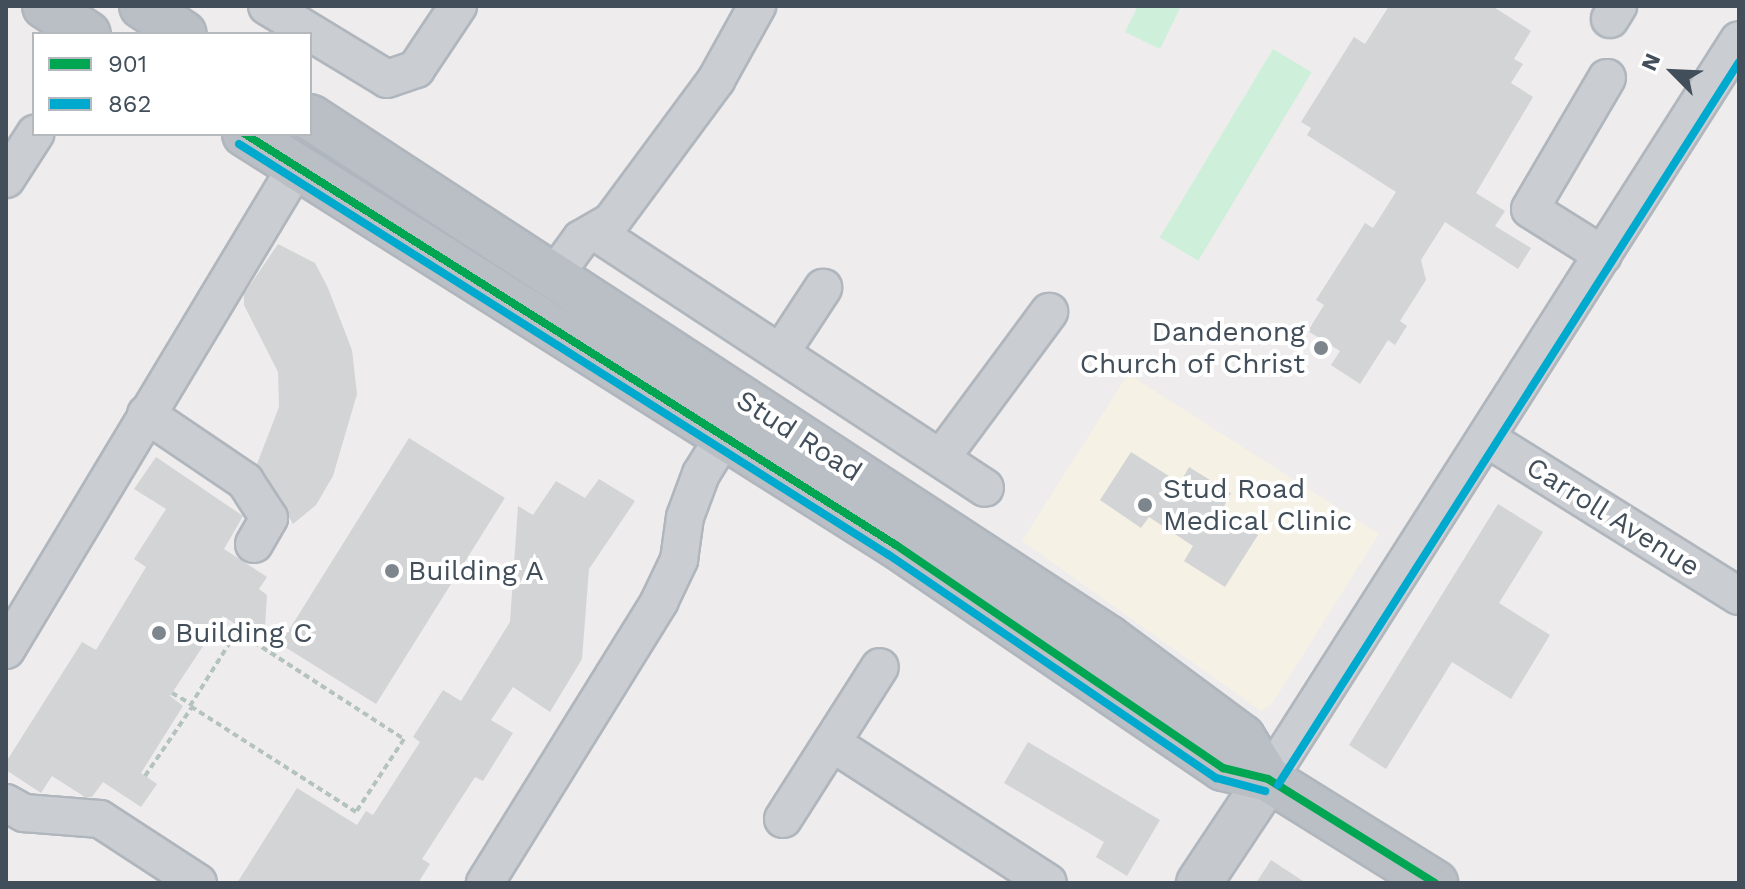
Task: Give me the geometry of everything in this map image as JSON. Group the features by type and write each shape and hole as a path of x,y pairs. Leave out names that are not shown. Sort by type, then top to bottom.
{"highway":[{"path":"45,6 85,32"},
{"path":"98,32 106,6"},
{"path":"142,6 181,32"},
{"name":"Stud Road","path":"312,118 1108,638 1242,737 1268,779"},
{"name":"Stud Road","path":"248,136 725,434 1223,768 1268,779 1435,883"}],"main road":[{"path":"1199,883 1268,779"}],"street":[{"path":"267,6 310,32"},
{"path":"312,33 387,79 416,69 458,6"},
{"path":"485,883 659,602 679,560 685,517 701,474 734,421 731,408 595,320 568,285 581,239 597,233 611,222 716,80 757,6"},
{"path":"1268,779 1739,40"},
{"path":"1603,255 1530,209 1607,78"},
{"path":"6,179 34,136"},
{"path":"6,650 297,166"},
{"path":"597,233 985,488"},
{"path":"781,352 823,288"},
{"path":"941,458 1049,312"},
{"path":"146,414 245,481 269,518 254,544"},
{"name":"Carroll Avenue","path":"1486,438 1739,596"},
{"path":"783,819 880,667"},
{"path":"832,743 1048,883"},
{"path":"6,803 24,813 100,819 198,883"}],"path":[{"path":"172,693 356,812 404,739 220,621"},
{"path":"145,776 237,631"}],"shaded area":[{"path":"1128,374 1379,534 1272,704 1261,711 1022,541"}],"green space":[{"path":"1138,6 1181,6 1160,49 1125,32"},
{"path":"1273,49 1312,72 1198,261 1160,238"}],"building":[{"path":"1389,6 1492,6 1531,31 1514,59 1523,64 1511,83 1533,97 1476,193 1505,211 1495,226 1531,248 1518,269 1445,222 1421,260 1426,280 1400,321 1407,326 1395,345 1388,340 1360,384 1331,365 1340,351 1308,331 1324,305 1316,300 1365,223 1373,228 1396,192 1307,135 1311,128 1301,122 1354,37 1365,44"},
{"path":"278,244 315,263 352,350 357,394 333,476 316,505 293,524 257,464 279,407 278,372 244,305 244,294"},
{"name":"Building A","path":"409,438 505,498 376,704 280,644"},
{"path":"1131,452 1180,483 1189,467 1231,493 1222,510 1258,535 1225,587 1184,561 1193,546 1149,517 1141,528 1100,500"},
{"name":"Building C","path":"156,457 243,516 224,549 267,577 259,589 267,595 264,642 223,616 170,696 183,706 141,773 157,784 141,807 103,782 92,797 85,797 52,776 41,793 6,770 6,762 82,642 96,650 146,567 134,559 166,509 134,489"},
{"path":"599,479 635,501 589,569 582,659 550,712 513,687 491,720 513,733 483,781 475,777 422,859 430,864 418,883 237,883 297,788 357,825 366,811 373,815 420,742 413,737 443,690 461,701 510,622 518,506 533,515 556,481 585,498"},
{"path":"1498,504 1543,532 1499,603 1550,635 1511,699 1452,662 1386,769 1349,745"},
{"path":"1028,742 1160,820 1127,876 1096,857 1104,842 1004,783"},
{"path":"1271,860 1306,883 1256,883"}],"transit line":[{"name":"862","path":"1278,785 1739,62"},
{"name":"901","path":"248,136 896,545 1223,768 1268,779 1435,883"},
{"name":"862","path":"239,144 889,555 1216,778 1265,791"}],"place":[{"name":"Dandenong Church of Christ","path":"1321,348"},
{"name":"Stud Road Medical Clinic","path":"1145,505"},
{"name":"Building A","path":"392,571"},
{"name":"Building C","path":"159,633"}]}
